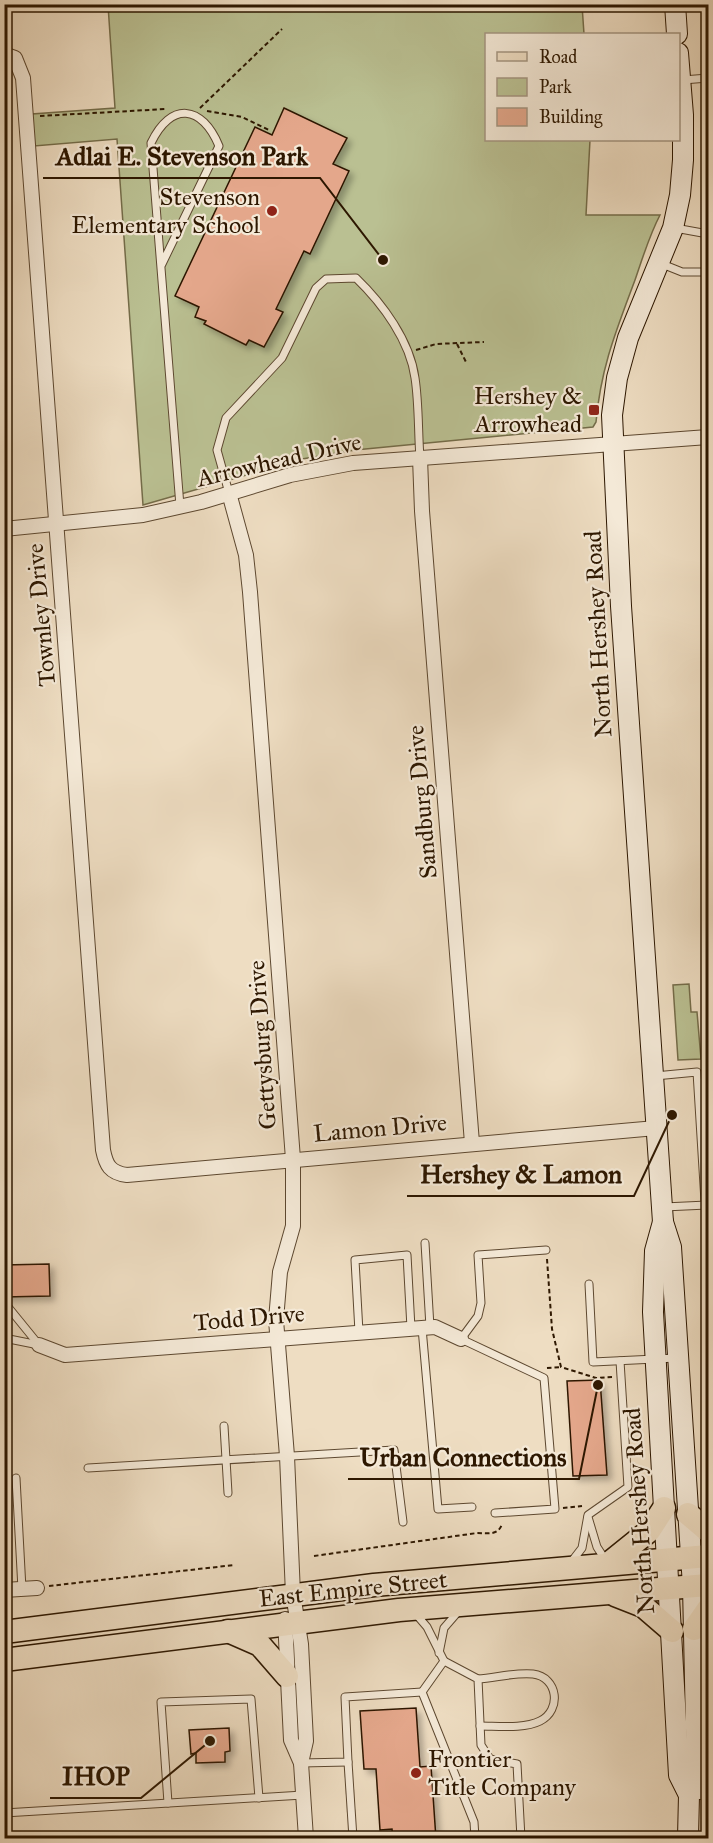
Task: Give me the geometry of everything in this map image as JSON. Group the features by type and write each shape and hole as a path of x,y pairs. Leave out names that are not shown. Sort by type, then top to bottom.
{"main road":[{"path":"675,4 677,33"},
{"name":"North Hershey Road","path":"680,80 683,160 673,228 628,338 617,378 612,415 621,606 662,1215 671,1247 688,1514 700,1557 701,1585 683,1630 680,1776 699,1796"},
{"name":"North Hershey Road","path":"662,1215 655,1251 655,1359 664,1508 670,1587 683,1630 699,1734 697,1775 699,1796 688,1839"},
{"path":"608,1564 649,1531 664,1508"},
{"path":"688,1514 708,1531"},
{"name":"East Empire Street","path":"4,1632 293,1594 568,1567 700,1557"},
{"name":"East Empire Street","path":"7,1662 292,1622 411,1609 701,1585"},
{"path":"608,1592 643,1606 683,1630 708,1609"},
{"path":"227,1630 260,1646 287,1676"}],"street":[{"name":"Townley Drive","path":"10,56 23,78 103,1150 110,1168"},
{"name":"Arrowhead Drive","path":"4,529 114,519 229,494 321,468 384,459 708,437"},
{"name":"Sandburg Drive","path":"420,458 423,535 472,1143"},
{"name":"Gettysburg Drive","path":"229,494 246,555 250,592 293,1159 295,1200 292,1226 279,1281 278,1338 287,1456 293,1594 292,1622"},
{"name":"Lamon Drive","path":"110,1168 127,1175 656,1128"},
{"name":"Todd Drive","path":"39,1345 65,1355 435,1327 461,1339"},
{"path":"4,1590 37,1588"},
{"path":"292,1622 287,1676 291,1740 301,1763"},
{"path":"292,1622 306,1741 301,1763 306,1839"}],"lane":[{"path":"680,80 708,78"},
{"path":"161,266 219,146 213,132 197,112 173,115 159,126 151,143 180,506"},
{"path":"673,228 708,234"},
{"path":"660,264 682,272 708,272"},
{"path":"229,494 217,450 225,418 282,358 316,288 326,279 356,279 387,315 408,352 415,377 420,458"},
{"path":"653,1076 696,1072 707,1205 708,1250"},
{"path":"662,1215 707,1205"},
{"path":"421,1328 425,1243"},
{"path":"495,1513 555,1509 544,1378 461,1339 478,1316 481,1303 478,1255 546,1250"},
{"path":"359,1332 355,1260 407,1255 421,1328 438,1509 472,1507"},
{"path":"589,1284 593,1362 678,1358"},
{"path":"4,1302 39,1345"},
{"path":"4,1338 39,1345"},
{"path":"568,1567 582,1548 588,1517 628,1487 620,1361"},
{"path":"224,1426 228,1493"},
{"path":"88,1468 394,1450 403,1522"},
{"path":"16,1478 22,1589"},
{"path":"588,1517 597,1547 608,1564"},
{"path":"440,1653 448,1620 468,1604"},
{"path":"411,1609 427,1627 444,1661 478,1679 532,1674 543,1677 553,1687 555,1699 550,1711 542,1720 530,1724 480,1726"},
{"path":"422,1692 444,1661"},
{"path":"478,1679 481,1745 490,1759 517,1764 521,1839"},
{"path":"353,1839 345,1697 422,1692"},
{"path":"422,1692 474,1822 475,1839"},
{"path":"168,1803 161,1702 251,1699 259,1798"},
{"path":"301,1763 348,1762"},
{"path":"4,1813 303,1795"}],"path":[{"path":"197,112 282,29"},
{"path":"25,117 170,108"},
{"path":"197,112 242,117 270,130"},
{"path":"408,352 436,344 484,342"},
{"path":"457,344 468,364"},
{"path":"546,1250 552,1329 561,1367"},
{"path":"554,1366 596,1378 621,1376"},
{"path":"555,1509 602,1505"},
{"path":"314,1556 477,1533 494,1533 500,1530 505,1512"},
{"path":"37,1588 234,1565"}],"green space":[{"path":"108,5 582,5 584,33 485,33 485,141 590,141 586,215 660,215 646,247 610,349 598,402 596,422 593,427 355,450 302,459 143,505 117,139 34,146 32,114 115,108"},
{"path":"689,984 691,1012 697,1012 701,1059 678,1060 673,985"}],"building":[{"name":"Stevenson Elementary School","path":"284,108 347,138 333,164 349,171 310,254 304,251 276,309 283,312 264,347 249,340 246,345 204,324 206,321 195,317 199,307 175,296 255,127 272,135"},
{"path":"49,1264 50,1296 4,1297 4,1265"},
{"path":"600,1380 607,1475 573,1476 567,1381"},
{"path":"416,1708 420,1767 431,1766 436,1839 393,1839 392,1829 380,1830 376,1769 364,1769 360,1711"},
{"path":"229,1728 230,1751 225,1752 225,1762 196,1763 196,1753 191,1754 189,1730"}],"place":[{"name":"Stevenson Elementary School","path":"272,211"},
{"name":"Adlai E. Stevenson Park","path":"383,260"},
{"name":"Hershey & Arrowhead","path":"594,410"},
{"name":"Hershey & Lamon","path":"672,1115"},
{"name":"Urban Connections","path":"598,1385"},
{"name":"IHOP","path":"210,1741"},
{"name":"Frontier Title Company","path":"416,1773"}]}
